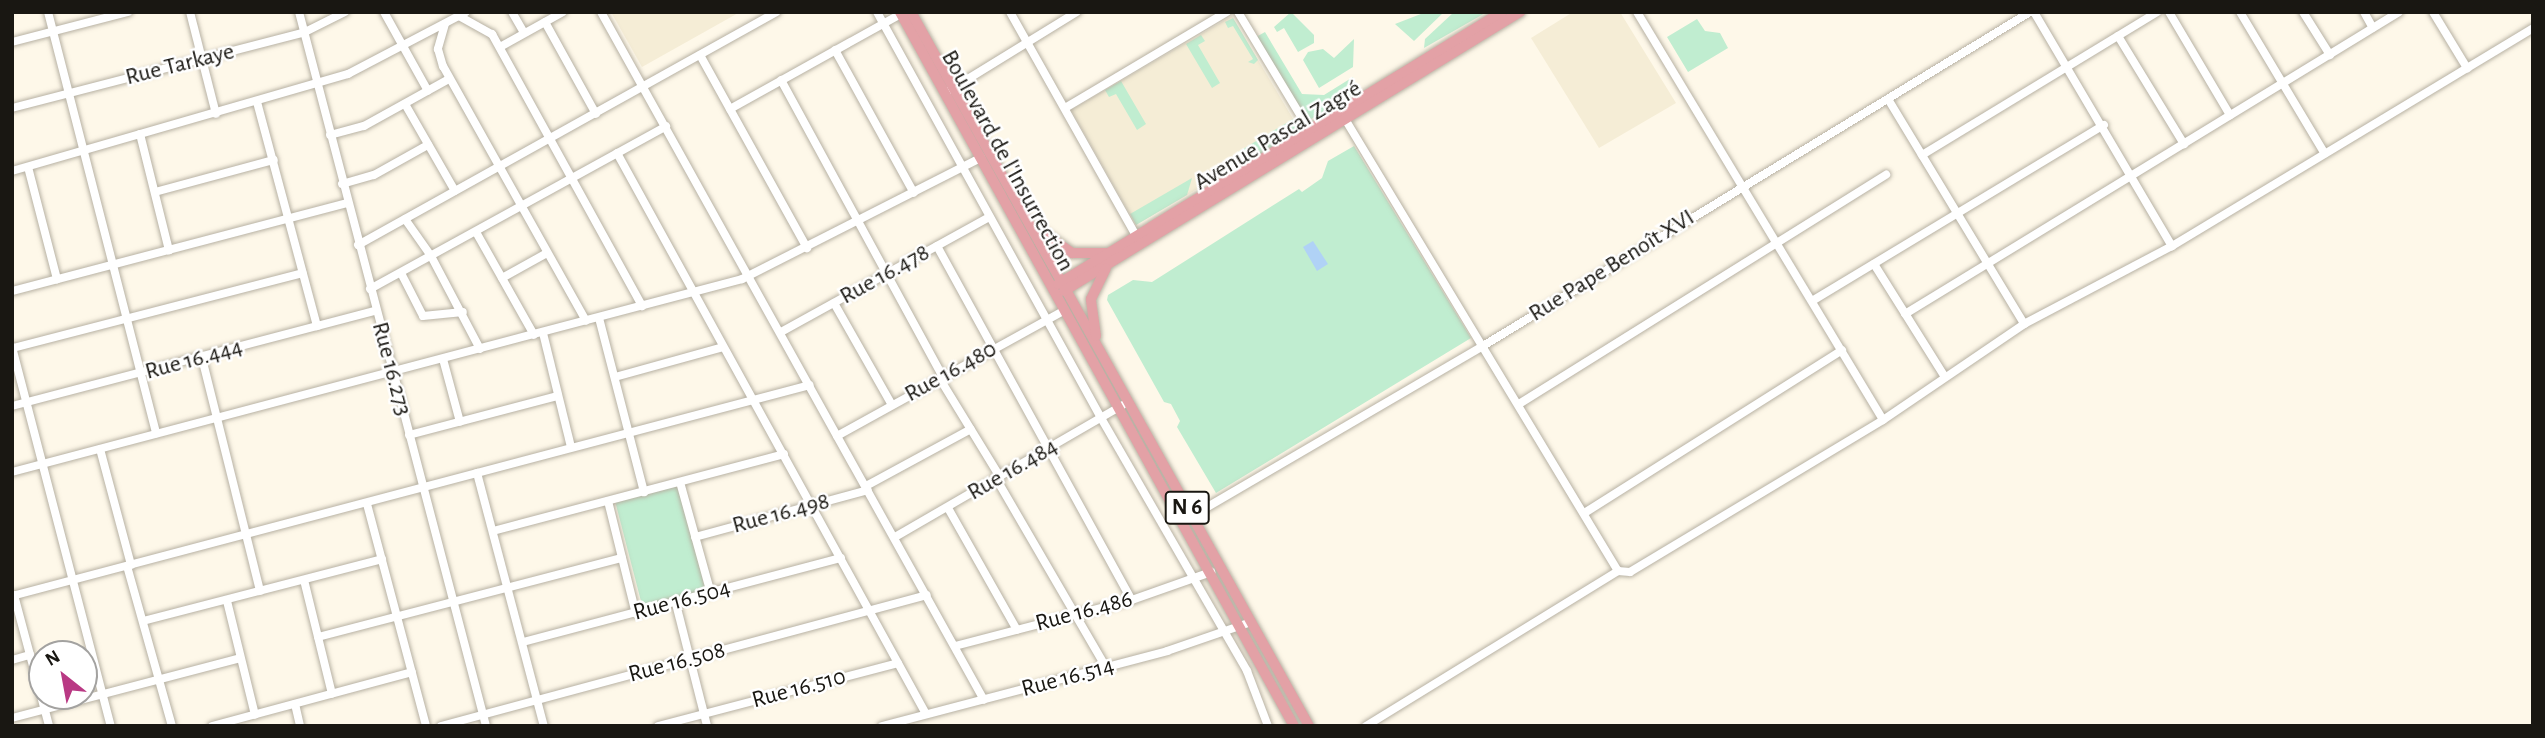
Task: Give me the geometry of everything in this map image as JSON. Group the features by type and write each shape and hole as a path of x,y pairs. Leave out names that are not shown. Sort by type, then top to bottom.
{"main road":[{"name":"Avenue Pascal Zagré","path":"1060,288 1312,134 1502,12"},
{"name":"Avenue Pascal Zagré","path":"1312,134 1345,119 1520,12"},
{"name":"Boulevard de l'Insurrection","path":"904,13 1028,219 1060,288"},
{"name":"Boulevard de l'Insurrection","path":"949,90 981,158 1060,288"},
{"path":"1028,219 1065,251 1114,255 1093,290 1096,344"},
{"name":"N 6","path":"1060,288 1065,310 1192,516 1294,726"},
{"name":"N 6","path":"1060,288 1096,344 1211,572 1309,726"}],"street":[{"path":"48,12 156,433"},
{"path":"12,42 128,12"},
{"path":"190,12 216,114"},
{"name":"Rue 16.273","path":"299,12 486,726"},
{"name":"Rue Tarkaye","path":"12,108 303,33 345,12"},
{"path":"384,12 428,91"},
{"path":"512,12 524,33"},
{"path":"499,47 563,12"},
{"path":"601,12 984,700"},
{"path":"358,245 776,12"},
{"path":"877,12 1101,418 1258,692 1269,726"},
{"path":"1010,12 1138,240"},
{"path":"949,90 1076,12"},
{"path":"1065,108 1227,12"},
{"path":"1238,12 1312,134"},
{"path":"1637,12 1744,185 1883,420"},
{"path":"2032,12 2104,125 2172,247"},
{"name":"Rue Pape Benoît XVI","path":"1192,516 1483,346 2032,12"},
{"path":"1922,155 2157,12"},
{"path":"2169,12 2231,115"},
{"path":"2240,12 2325,154"},
{"path":"2303,12 2330,55"},
{"path":"2364,12 2373,28"},
{"path":"1905,314 2399,12"},
{"path":"2433,12 2467,68"},
{"path":"730,109 904,13"},
{"path":"12,171 317,85 404,47 454,17"},
{"path":"454,17 489,30 642,306"},
{"path":"454,17 438,49 449,79 586,321"},
{"path":"545,22 596,114"},
{"path":"1366,726 1618,571 1630,572 1883,420 2024,324 2172,247 2533,28"},
{"path":"2118,36 2184,144"},
{"path":"835,50 914,193"},
{"path":"700,55 807,248"},
{"path":"330,135 364,126 449,79"},
{"path":"781,80 942,378 1106,667"},
{"path":"1888,99 2024,324"},
{"path":"257,102 317,326"},
{"path":"405,104 455,191"},
{"path":"1345,119 1586,512 1618,571"},
{"path":"1812,301 2104,125"},
{"path":"370,289 666,126"},
{"path":"140,134 169,250"},
{"path":"342,184 374,175 428,145"},
{"path":"617,153 926,714"},
{"path":"12,472 749,277 981,158"},
{"path":"155,192 274,160"},
{"path":"27,167 57,279"},
{"path":"1519,404 1886,175"},
{"path":"12,291 347,203"},
{"name":"Rue 16.478","path":"781,332 989,217"},
{"path":"405,219 431,256 463,312 480,349"},
{"path":"477,232 534,335"},
{"path":"937,246 1132,600"},
{"path":"502,278 547,253"},
{"path":"1874,264 1945,377"},
{"path":"111,726 12,347 302,273"},
{"path":"401,273 423,316 463,312"},
{"path":"834,303 892,405"},
{"name":"Rue 16.480","path":"837,436 1065,310"},
{"name":"Rue 16.444","path":"12,406 376,311"},
{"path":"599,318 644,492"},
{"path":"543,332 571,447"},
{"path":"615,377 723,347"},
{"path":"1586,512 1842,350"},
{"path":"202,358 260,591"},
{"path":"443,359 460,422"},
{"path":"28,648 13,595 367,504 571,447 810,385"},
{"path":"409,435 558,396"},
{"name":"Rue 16.484","path":"895,537 948,509 1125,404"},
{"name":"Rue 16.498","path":"695,537 812,506 867,488 971,429"},
{"path":"100,449 172,726"},
{"path":"493,531 783,454"},
{"path":"477,474 544,726"},
{"path":"680,482 711,594"},
{"path":"608,501 636,614"},
{"path":"367,504 426,726"},
{"path":"948,509 1017,630"},
{"path":"318,637 622,558"},
{"name":"Rue 16.504","path":"523,642 676,604 841,558"},
{"path":"143,621 382,559"},
{"name":"Rue 16.486","path":"956,646 1132,600 1211,572"},
{"path":"303,580 332,694"},
{"name":"Rue 16.508","path":"441,726 927,595"},
{"path":"227,601 255,715"},
{"path":"676,604 707,726"},
{"name":"Rue 16.514","path":"882,726 1224,635 1246,624"},
{"path":"98,696 240,658"},
{"name":"Rue 16.510","path":"659,726 898,663"},
{"path":"212,726 412,672"},
{"path":"295,704 300,726"},
{"path":"12,718 40,710"}],"shaded area":[{"path":"611,12 740,12 642,67"},
{"path":"1573,12 1620,12 1676,103 1599,148 1531,38"},
{"path":"1232,16 1299,129 1299,149 1255,155 1136,225 1071,110"}],"green space":[{"path":"1291,12 1314,35 1314,43 1298,52 1284,28 1277,32 1274,27"},
{"path":"1426,12 1444,12 1414,41 1395,24"},
{"path":"1454,12 1487,12 1424,48 1425,39"},
{"path":"1233,18 1258,60 1254,64 1248,62 1253,59 1233,26 1228,28 1225,22"},
{"path":"1697,19 1705,31 1720,33 1728,48 1688,72 1667,37"},
{"path":"1265,32 1302,94 1324,95 1353,77 1357,92 1306,122 1256,37"},
{"path":"1201,35 1205,41 1198,45 1220,83 1212,88 1186,44"},
{"path":"1354,39 1353,67 1319,88 1303,60 1308,52 1323,49 1334,58"},
{"path":"1121,81 1146,124 1137,130 1116,94 1109,97 1105,90"},
{"path":"1293,119 1299,129 1299,149 1255,155 1238,152"},
{"path":"1354,146 1471,338 1216,493 1177,427 1180,421 1171,404 1164,402 1107,300 1108,295 1133,280 1152,282 1299,189 1302,192 1322,178 1328,161"},
{"path":"1192,178 1187,195 1136,225 1130,214"},
{"path":"678,484 706,592 643,609 615,501"}],"water":[{"path":"1313,241 1328,264 1317,271 1303,247"}]}
